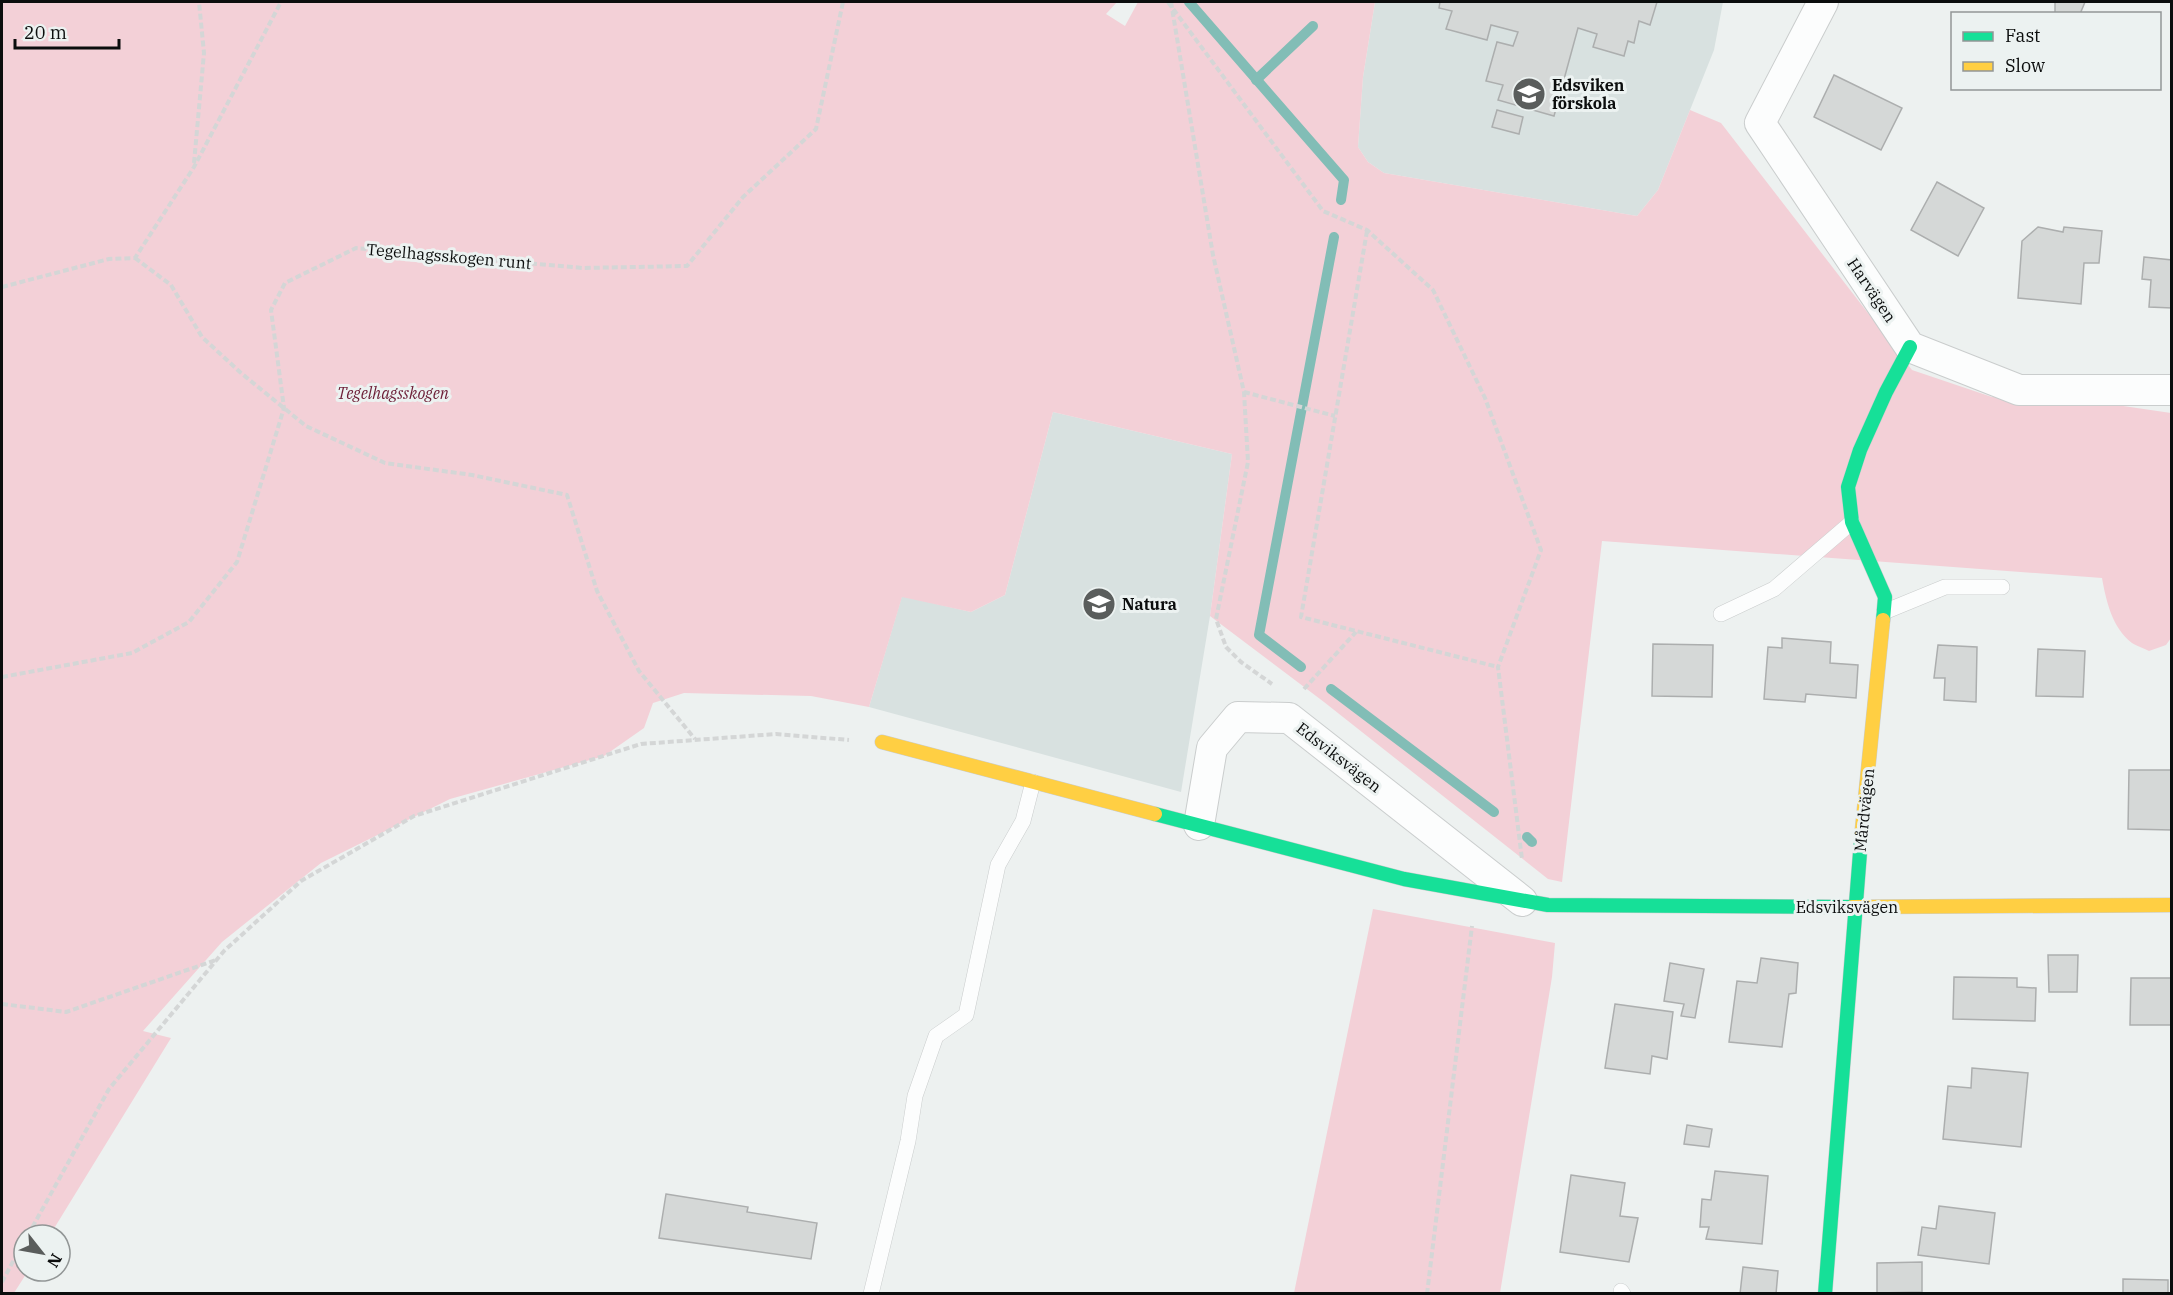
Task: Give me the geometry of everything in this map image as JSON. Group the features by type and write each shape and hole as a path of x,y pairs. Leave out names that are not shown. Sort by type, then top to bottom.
{"street":[{"name":"Harvägen","path":"1823,2 1760,123 1910,347"},
{"path":"1910,347 2019,390 2172,390"},
{"name":"Mårdvägen","path":"1825,1293 1854,907 1885,597 1851,522 1848,487 1860,450 1886,392 1910,347"},
{"name":"Edsviksvägen","path":"1199,825 1212,748 1238,717 1289,718 1522,901"},
{"name":"Edsviksvägen","path":"882,742 1404,879 1548,905 1854,907 2172,905"}],"lane":[{"path":"1721,614 1774,589 1851,522"},
{"path":"1884,612 1945,587 2002,587"},
{"path":"871,1293 908,1141 915,1096 936,1036 966,1015 998,866 1023,821 1033,782"}],"path":[{"path":"194,167 204,53 199,2"},
{"path":"135,258 194,167 281,2"},
{"name":"Tegelhagsskogen runt","path":"2,676 132,653 189,622 237,562 284,408 271,310 285,283 356,248 583,268 687,266 743,197 816,129 843,2"},
{"path":"1170,2 1323,211 1367,230 1433,290 1485,398 1541,550 1498,667 1522,863"},
{"path":"1170,2 1213,255 1244,392 1248,462 1216,619 1226,647 1241,662 1276,688"},
{"path":"1367,230 1301,618 1498,667"},
{"path":"2,287 109,259 135,258 171,285 202,337 241,373 306,426 385,463 472,475 567,495 597,591 639,671 696,740"},
{"path":"1244,392 1335,416"},
{"path":"1302,692 1356,632"},
{"path":"35,1223 109,1089 217,960 301,881 414,816 640,744 776,734 882,742"},
{"path":"1427,1293 1476,892"},
{"path":"2,1004 66,1012 217,960"},
{"path":"2,1282 12,1263"}],"shaded area":[{"name":"Edsviken förskola","path":"1375,2 1723,2 1714,50 1658,190 1637,216 1384,173 1368,162 1358,147 1363,77"},
{"name":"Natura","path":"1053,412 1232,454 1210,616 1181,792 869,707 902,596 971,612 1005,595"}],"green space":[{"name":"Tegelhagsskogen","path":"2,2 1117,2 1106,14 1125,26 1138,2 1375,2 1363,77 1358,147 1368,162 1384,173 1637,216 1658,190 1690,110 1721,123 1912,370 1992,397 2096,402 2171,413 2171,638 2166,645 2149,651 2132,643 2119,630 2108,604 2102,578 1602,541 1562,882 1548,879 1324,702 1210,616 1232,454 1053,412 1005,595 971,612 902,597 869,707 811,696 684,693 653,703 644,728 604,756 450,799 321,863 222,942 143,1031 171,1038 57,1223 12,1223 12,1283 20,1283 14,1293 2,1294"},
{"path":"1373,909 1555,943 1552,977 1500,1293 1294,1293"}],"building":[{"path":"1440,2 1657,2 1650,25 1639,21 1634,43 1628,41 1624,56 1593,47 1597,34 1578,28 1554,116 1498,100 1503,85 1486,81 1497,42 1513,46 1518,32 1491,25 1487,40 1446,29 1452,11 1439,8"},
{"path":"2055,2 2085,2 2081,12 2055,12"},
{"path":"1834,75 1902,108 1881,150 1814,117"},
{"path":"1497,110 1523,117 1519,134 1492,127"},
{"path":"1937,182 1984,208 1958,256 1911,230"},
{"path":"2038,227 2063,232 2064,227 2102,231 2099,263 2084,263 2081,304 2018,298 2022,241"},
{"path":"2144,257 2172,260 2172,308 2149,307 2151,280 2142,279"},
{"path":"1782,638 1831,642 1830,663 1858,665 1856,698 1806,694 1805,702 1764,699 1768,647 1782,648"},
{"path":"1653,644 1713,645 1712,697 1652,696"},
{"path":"1938,645 1977,647 1976,702 1944,700 1945,678 1934,678"},
{"path":"2038,649 2085,651 2083,697 2036,696"},
{"path":"2129,770 2172,770 2172,830 2128,829"},
{"path":"2048,955 2078,955 2077,992 2049,992"},
{"path":"1761,958 1798,963 1796,993 1789,994 1782,1047 1729,1042 1737,981 1757,983"},
{"path":"1670,963 1704,969 1695,1018 1681,1016 1684,1004 1664,1001"},
{"path":"1954,977 2017,978 2017,987 2036,988 2035,1021 1953,1019"},
{"path":"2131,978 2172,978 2172,1025 2130,1025"},
{"path":"1615,1004 1673,1012 1667,1059 1652,1056 1650,1074 1605,1068"},
{"path":"1972,1068 2028,1073 2021,1147 1943,1139 1948,1086 1971,1088"},
{"path":"1687,1125 1712,1129 1709,1147 1684,1144"},
{"path":"1715,1171 1768,1176 1762,1244 1706,1239 1709,1227 1700,1227 1702,1199 1711,1200"},
{"path":"1571,1175 1625,1183 1620,1216 1638,1218 1629,1262 1560,1252"},
{"path":"666,1194 748,1207 747,1212 817,1223 811,1259 659,1238"},
{"path":"1939,1206 1995,1213 1989,1264 1918,1255 1922,1227 1936,1229"},
{"path":"1922,1262 1922,1292 1877,1293 1877,1263"},
{"path":"1743,1267 1778,1271 1776,1294 1740,1294"},
{"path":"2123,1279 2168,1280 2168,1294 2123,1294"}],"waterway":[{"path":"1189,2 1344,180 1341,200"},
{"path":"1256,80 1313,26"},
{"path":"1301,667 1259,635 1334,237"},
{"path":"1331,689 1494,812"},
{"path":"1527,837 1532,842"}],"traffic: fast":[{"path":"1883,620 1885,597 1852,522 1848,487 1860,450 1886,392 1910,347"},
{"path":"1155,814 1404,879 1548,905 1852,907"},
{"path":"1825,1294 1861,840"}],"traffic: slow":[{"path":"1861,840 1883,620"},
{"path":"882,742 1155,814"},
{"path":"1852,907 2172,905"}],"place":[{"name":"Edsviken förskola","path":"1529,94"},
{"name":"Natura","path":"1099,604"}]}
